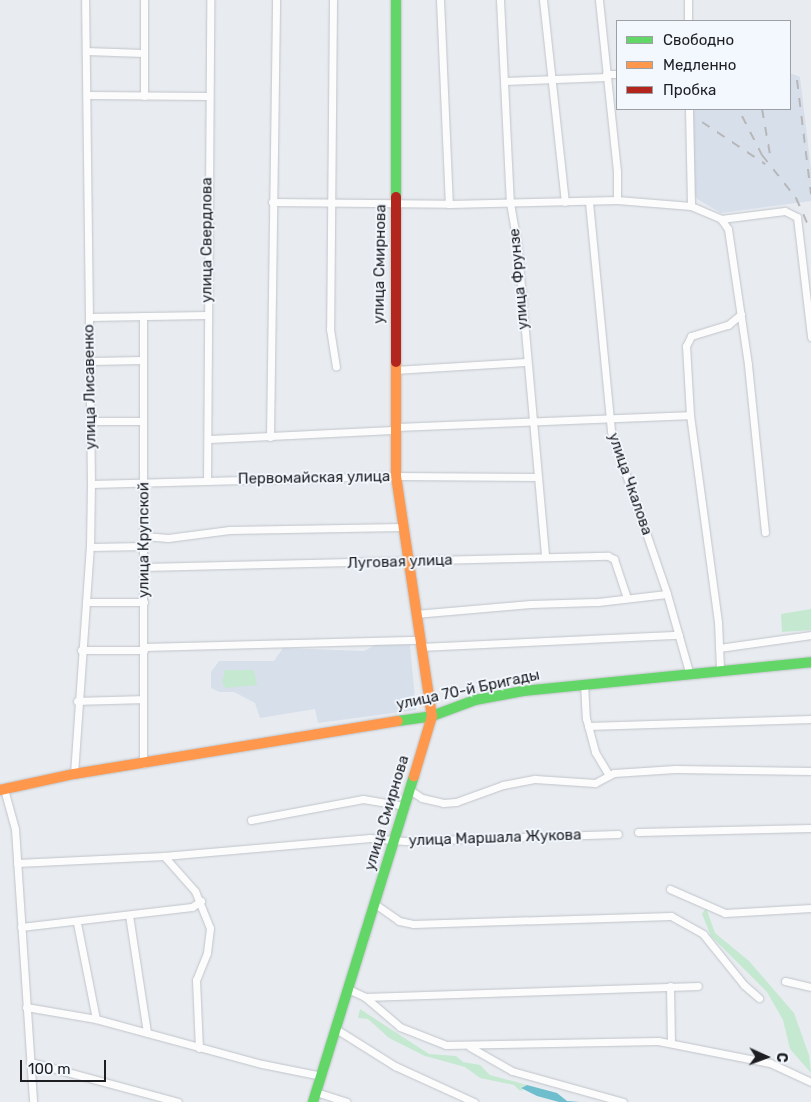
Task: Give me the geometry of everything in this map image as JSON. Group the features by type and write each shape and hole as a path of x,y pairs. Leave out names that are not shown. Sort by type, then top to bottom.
{"main road":[{"name":"улица Смирнова","path":"315,1097 432,716 419,643 396,476 394,370 396,0"},
{"name":"улица 70-й Бригады","path":"2,789 74,774 432,716 475,700 584,683 811,662"}],"street":[{"name":"улица Лисавенко","path":"74,774 77,701 90,547 91,484 88,95 85,0"},
{"path":"144,0 144,96"},
{"name":"улица Свердлова","path":"208,481 207,315 210,0"},
{"path":"270,437 276,0"},
{"path":"333,0 333,204 330,328 336,367"},
{"path":"440,0 449,204"},
{"name":"улица Фрунзе","path":"500,0 510,203 517,241 531,422 545,557"},
{"path":"543,0 565,202"},
{"path":"599,0 617,172 617,200"},
{"path":"688,0 688,20"},
{"path":"86,51 143,53"},
{"path":"505,81 616,74"},
{"path":"88,95 209,96"},
{"path":"689,110 691,206"},
{"path":"272,202 449,204 617,200 691,206 721,219 785,211 797,217 811,337"},
{"name":"улица Чкалова","path":"589,202 610,420 624,474 667,594 689,672"},
{"path":"721,219 728,229 740,314 765,532"},
{"path":"720,669 685,368 688,340 696,333 728,324 740,314"},
{"path":"90,317 207,315"},
{"name":"улица Крупской","path":"143,316 143,764"},
{"path":"91,360 143,360"},
{"path":"394,370 526,362"},
{"path":"208,439 690,415"},
{"path":"91,421 143,421"},
{"name":"Первомайская улица","path":"91,484 396,476 537,477"},
{"path":"144,536 168,538 230,530 402,527"},
{"path":"90,547 144,546"},
{"name":"Луговая улица","path":"144,567 612,557 627,598"},
{"path":"415,614 530,604 598,602 667,594"},
{"path":"86,602 144,602"},
{"path":"81,650 679,635"},
{"path":"719,648 811,635"},
{"path":"584,683 588,726 600,764 609,775"},
{"path":"77,701 143,699"},
{"path":"588,726 811,719"},
{"path":"410,790 433,802 456,802 518,781 552,779 595,783 609,775 720,768 811,771"},
{"path":"2,789 13,818 33,1102"},
{"path":"251,820 363,799 405,806"},
{"path":"638,832 811,828"},
{"name":"улица Маршала Жукова","path":"17,863 164,856 370,838 394,840 618,834"},
{"path":"164,856 201,901 208,917 210,938 196,980 199,1048"},
{"path":"670,889 725,913 811,908"},
{"path":"21,927 76,923 192,907 201,901"},
{"path":"375,904 400,921 414,924 672,916 703,934 744,985 759,998"},
{"path":"129,915 147,1033"},
{"path":"76,923 96,1020"},
{"path":"785,981 811,987"},
{"path":"670,986 671,1042"},
{"path":"365,997 698,986"},
{"path":"348,989 365,997 385,1016 417,1036 446,1045 470,1047 594,1041 671,1042 770,1063 811,1082"},
{"path":"26,1007 96,1020 199,1048 322,1076"},
{"path":"336,1029 395,1066 474,1102"},
{"path":"470,1047 512,1071 623,1102"},
{"path":"30,1062 178,1102"},
{"path":"315,1097 346,1102"}],"shaded area":[{"path":"791,73 800,77 811,169 811,201 721,213 697,199 693,189 691,110 791,110"},
{"path":"375,645 410,645 416,710 318,723 315,709 260,718 255,703 234,692 219,692 211,688 211,672 219,661 274,661 283,648 364,651"}],"green space":[{"path":"811,609 811,630 782,632 781,614"},
{"path":"225,670 254,670 257,685 226,688 222,683"},
{"path":"706,908 715,933 749,961 794,1013 809,1055 811,1073 790,1049 783,1020 767,992 711,936 702,914"},
{"path":"360,1009 429,1054 456,1056 463,1062 480,1065 490,1075 527,1085 521,1087 523,1091 519,1090 514,1085 480,1078 465,1067 425,1056 389,1038 368,1019 358,1018"}],"water":[{"path":"527,1085 557,1093 567,1101 580,1102 559,1102 537,1096 521,1088"}],"railway":[{"path":"797,80 811,194"},
{"path":"762,110 771,160"},
{"path":"742,116 762,155 796,198 811,231"},
{"path":"702,122 765,164"}],"traffic: fast":[{"path":"396,0 396,197"},
{"path":"398,721 432,716 475,700 523,691 811,662"},
{"path":"313,1102 414,776"}],"traffic: slow":[{"path":"396,362 396,476 432,716 414,776"},
{"path":"0,790 74,774 398,721"}],"traffic: jam":[{"path":"396,197 396,362"}]}
